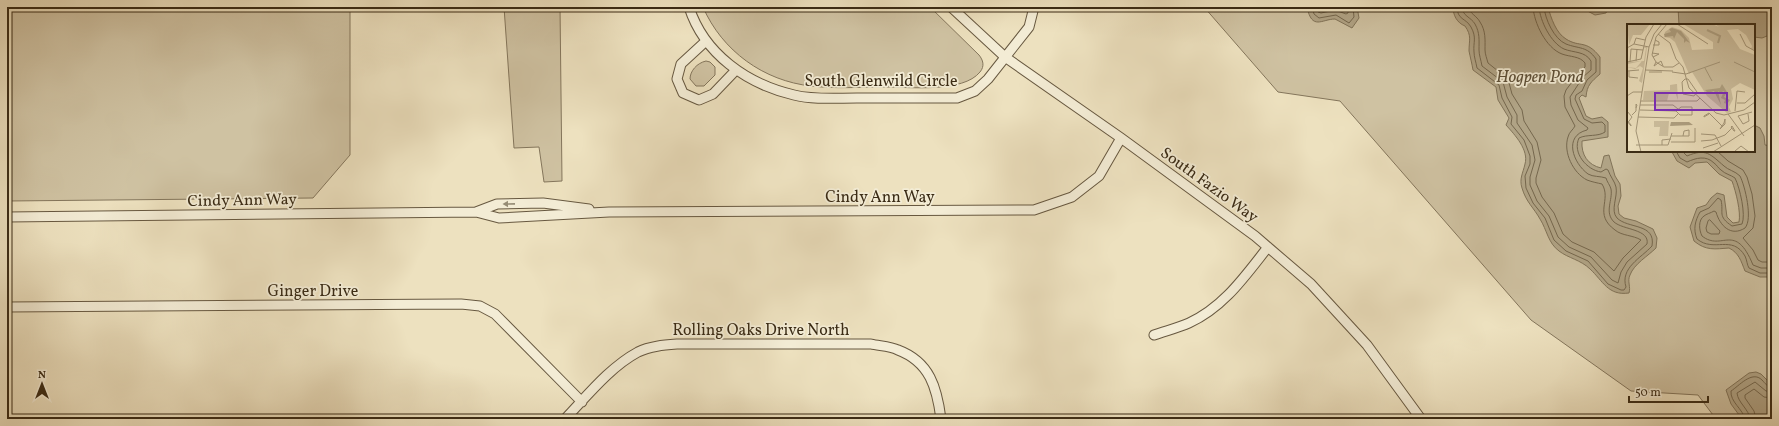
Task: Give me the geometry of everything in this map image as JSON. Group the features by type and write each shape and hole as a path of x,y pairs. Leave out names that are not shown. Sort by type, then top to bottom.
{"street":[{"name":"South Fazio Way","path":"951,7 1005,57 1121,138 1255,236 1311,284 1367,345 1421,419"},
{"name":"South Glenwild Circle","path":"690,8 706,41 719,56 736,70 768,86 794,95 813,98 958,98 975,90 988,80 1029,27 1034,7"},
{"path":"706,41 681,64 677,79 683,93 699,100 713,94 736,70"},
{"name":"Cindy Ann Way","path":"7,217 476,212 499,218 609,212 1034,210 1072,197 1099,176 1121,138"},
{"name":"Cindy Ann Way","path":"476,212 497,204 543,203 609,212"},
{"path":"1154,335 1189,323 1207,313 1226,299 1268,247"},
{"name":"Ginger Drive","path":"7,307 453,304 480,306 495,314 582,402"},
{"name":"Rolling Oaks Drive North","path":"565,419 619,364 639,352 659,346 678,344 871,344 897,349 912,357 926,370 934,384 941,419"}],"shaded area":[{"path":"7,7 350,7 350,155 313,198 7,201"},
{"path":"504,7 560,7 562,181 544,182 539,147 514,148"},
{"path":"703,7 930,7 979,55 983,68 972,79 949,86 921,88 848,88 811,86 794,83 777,78 746,61 721,37 711,23"},
{"path":"1204,7 1772,7 1772,419 1716,419 1698,395 1631,391 1531,320 1340,101 1278,92"},
{"path":"706,61 710,62 715,67 715,75 704,86 696,86 690,79 691,73 697,65"}],"water":[{"path":"1307,7 1357,7 1359,18 1352,28 1335,19 1318,22 1312,19"},
{"name":"Hogpen Pond","path":"1453,7 1548,7 1554,25 1562,36 1571,42 1591,48 1600,57 1600,74 1590,84 1587,89 1586,97 1582,95 1579,98 1586,116 1592,119 1602,117 1608,122 1608,137 1582,141 1584,155 1589,162 1596,167 1601,168 1604,156 1609,155 1615,176 1620,184 1621,196 1618,206 1619,214 1624,218 1636,221 1653,229 1657,238 1656,248 1632,271 1629,277 1629,293 1616,292 1606,287 1586,266 1555,248 1552,244 1538,215 1528,201 1521,185 1526,159 1523,148 1506,125 1509,118 1498,100 1496,87 1473,70 1469,51 1469,33 1465,26 1456,18"},
{"path":"1580,7 1609,7 1606,13 1595,15"},
{"path":"1678,7 1772,7 1772,34 1762,38 1755,37 1755,24 1679,24"},
{"path":"1755,126 1760,128 1764,136 1765,145 1772,146 1772,277 1760,277 1745,271 1737,255 1729,248 1707,248 1694,241 1690,227 1697,208 1706,205 1717,193 1724,195 1727,217 1733,223 1739,222 1739,208 1732,181 1719,174 1707,162 1695,163 1689,168 1677,161 1672,152 1755,152"},
{"path":"1756,372 1761,374 1772,385 1772,419 1742,419 1731,404 1726,390 1749,373"}]}
